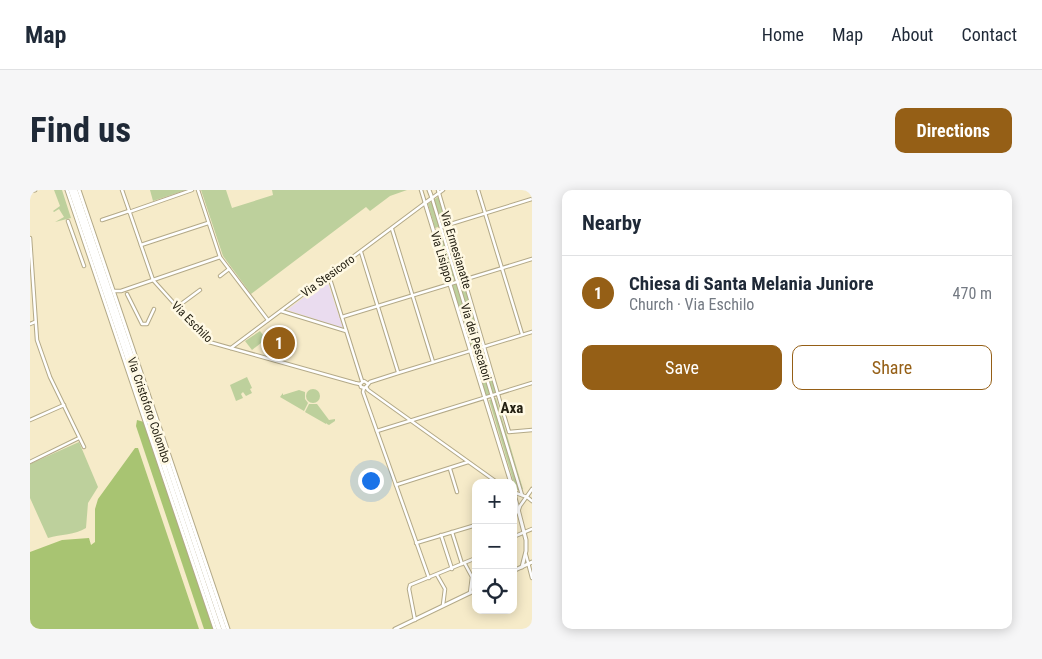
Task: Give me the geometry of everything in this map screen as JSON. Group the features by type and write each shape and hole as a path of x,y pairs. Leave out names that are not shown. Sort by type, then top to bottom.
{"main road":[{"name":"Via Cristoforo Colombo","path":"73,190 224,629"},
{"name":"Via Cristoforo Colombo","path":"88,233 220,629"}],"street":[{"path":"30,191 35,190"},
{"name":"Via Cristoforo Colombo","path":"67,190 215,629"},
{"name":"Via Eschilo","path":"122,190 153,280 208,341 231,349 361,382"},
{"path":"102,220 192,190"},
{"path":"198,190 220,257 268,320"},
{"path":"421,190 425,203"},
{"name":"Via dei Pescatori","path":"429,190 493,395 513,479"},
{"path":"432,198 443,190"},
{"path":"478,190 522,335"},
{"name":"Via Cristoforo Colombo","path":"80,191 228,629"},
{"name":"Via Ermesianatte","path":"439,192 509,432 532,430"},
{"name":"Via Stesicoro","path":"231,349 432,198"},
{"path":"441,227 532,200"},
{"name":"Via Lisippo","path":"425,203 510,479"},
{"path":"68,221 84,266"},
{"path":"85,241 92,223"},
{"path":"141,246 209,223"},
{"path":"392,229 433,362"},
{"path":"30,238 38,344 50,377 84,447"},
{"path":"360,252 398,373"},
{"path":"114,291 121,292 220,257"},
{"path":"342,317 532,260"},
{"path":"220,276 229,269"},
{"path":"329,276 361,387 398,373 532,332"},
{"path":"177,307 200,290"},
{"path":"116,298 121,292"},
{"path":"127,294 142,324 147,324 154,309"},
{"path":"281,311 346,331"},
{"path":"30,324 35,322"},
{"path":"361,382 368,390 492,479"},
{"path":"377,431 532,383"},
{"path":"366,386 363,392 429,578"},
{"path":"30,420 64,405"},
{"path":"30,462 79,438"},
{"path":"396,485 469,462"},
{"path":"450,469 457,492"},
{"path":"518,512 532,490 532,485"},
{"path":"517,494 532,501"},
{"path":"517,503 525,533 526,552 532,578"},
{"path":"416,543 472,526"},
{"path":"522,526 527,530 531,530"},
{"path":"517,536 531,530"},
{"path":"395,629 470,592 472,577 463,564 452,532"},
{"path":"441,535 452,569"},
{"path":"522,567 526,552"},
{"path":"415,620 409,586 412,583 437,575 472,560"},
{"path":"517,569 530,563"},
{"path":"437,575 445,589 444,605"}],"shaded area":[{"path":"327,280 343,328 287,310"}],"green space":[{"path":"54,190 62,190 71,218 55,222 64,217 59,209 53,211 60,206"},
{"path":"150,190 186,190 153,201"},
{"path":"201,190 226,190 232,208 273,195 272,190 407,190 390,196 370,211 366,207 251,294 223,256"},
{"path":"438,197 447,224 435,228 428,204"},
{"path":"447,226 463,278 452,281 436,230"},
{"path":"465,282 484,345 472,349 452,285"},
{"path":"260,331 266,339 252,350 245,341"},
{"path":"485,349 497,393 486,396 474,352"},
{"path":"247,377 252,393 246,396 243,392 241,394 243,398 236,401 230,385"},
{"path":"310,389 316,389 320,396 316,403 310,403 306,399 306,393"},
{"path":"299,390 305,392 305,399 308,403 304,411 280,397 283,393 283,395"},
{"path":"496,398 523,489 517,490 517,479 513,479 489,400"},
{"path":"309,404 317,404 329,420 335,419 335,421 329,425 305,412"},
{"path":"137,420 144,422 213,629 204,629 136,426"},
{"path":"79,442 98,487 88,503 86,528 73,533 48,538 30,498 30,464"},
{"path":"135,448 138,448 199,629 30,629 30,552 62,540 89,538 91,545 95,542 95,509 98,499"}],"place":[{"name":"Chiesa di Santa Melania Juniore","path":"279,343"}],"district":[{"name":"Axa","path":"512,408"}]}
